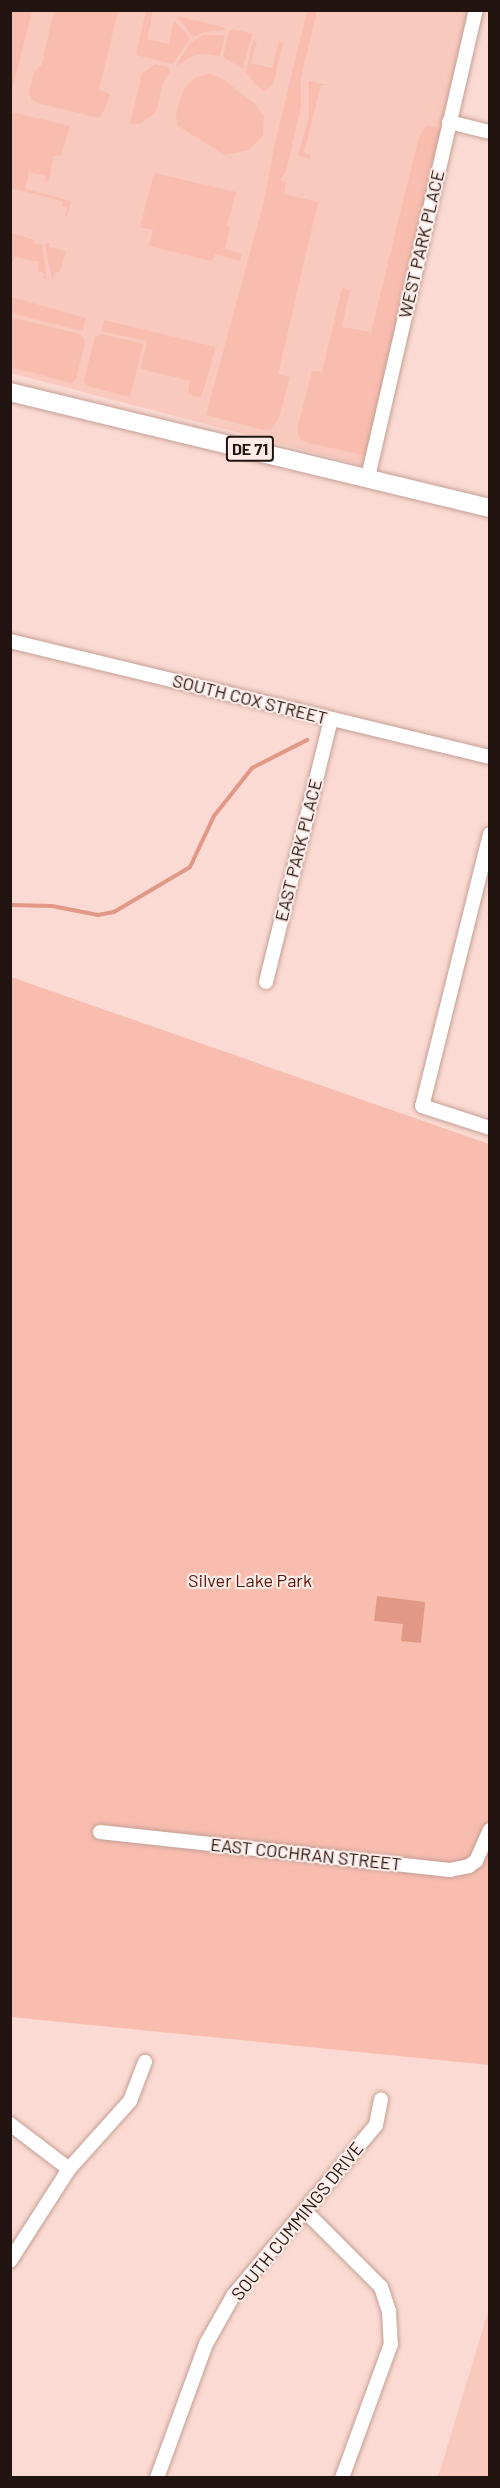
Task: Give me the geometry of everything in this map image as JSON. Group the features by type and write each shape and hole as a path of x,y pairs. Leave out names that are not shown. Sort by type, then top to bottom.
{"main road":[{"name":"DE 71","path":"10,392 489,508"}],"street":[{"name":"WEST PARK PLACE","path":"368,477 476,10"},
{"path":"449,122 489,132"},
{"name":"SOUTH COX STREET","path":"10,641 489,758"},
{"name":"EAST PARK PLACE","path":"266,982 331,719"},
{"path":"489,834 422,1106 489,1128"},
{"name":"EAST COCHRAN STREET","path":"100,1832 450,1870 468,1866 476,1861 489,1830"},
{"path":"10,2261 69,2169 130,2101 145,2062"},
{"name":"SOUTH CUMMINGS DRIVE","path":"157,2478 206,2344 233,2296 376,2125 381,2099"},
{"path":"10,2124 69,2169"},
{"path":"305,2211 381,2287 389,2311 391,2344 342,2478"}],"shaded area":[{"path":"10,11 471,11 365,466 11,373"},
{"path":"377,1596 425,1602 421,1643 401,1641 403,1624 374,1621"},
{"path":"489,2308 489,2477 437,2477 440,2471"}],"green space":[{"path":"10,11 32,11 11,94"},
{"path":"54,11 118,11 99,90 110,94 105,110 99,118 37,103 31,99 29,92 34,72 42,64"},
{"path":"146,11 153,11 147,39 169,44 174,20 190,38 173,64 136,55"},
{"path":"307,11 317,11 301,78 301,107 286,171 280,180 286,182 284,194 318,202 278,374 290,377 279,417 272,429 264,430 206,415 265,197 274,147"},
{"path":"177,16 223,27 225,30 205,32 193,37"},
{"path":"233,29 252,34 243,69 223,57 229,31"},
{"path":"203,35 225,35 220,56 202,54 191,57 176,66 189,44"},
{"path":"253,40 257,41 251,63 272,68 279,41 283,43 273,85 264,91 246,72"},
{"path":"155,64 168,67 170,72 163,82 156,112 140,124 130,124 142,73"},
{"path":"209,74 221,78 254,103 264,116 263,136 249,150 224,155 177,125 176,115 183,90 194,78"},
{"path":"309,81 329,85 321,85 304,153 311,155 310,159 298,155 309,117"},
{"path":"11,112 70,126 61,155 53,156 49,182 45,181 45,176 29,172 25,189 71,201 67,216 65,217 67,208 62,206 63,201 11,188"},
{"path":"426,126 436,127 441,134 367,456 305,442 300,439 297,429 312,371 322,372 342,288 350,290 342,327 371,332 419,137"},
{"path":"154,173 236,192 227,226 230,227 225,249 242,254 240,261 215,254 211,261 149,246 153,230 140,227"},
{"path":"11,233 35,240 34,243 42,245 47,280 43,278 44,273 38,271 39,262 15,257 13,262 11,261"},
{"path":"50,243 49,247 66,251 60,272 55,272 52,280 45,246"},
{"path":"11,297 86,318 83,331 11,313"},
{"path":"10,317 80,334 85,341 76,379 71,383 11,367"},
{"path":"104,320 216,347 201,398 188,394 190,381 141,369 147,341 101,331"},
{"path":"101,334 143,344 130,397 87,386 84,380 95,337"},
{"name":"Silver Lake Park","path":"11,977 489,1144 489,2065 11,2017"}],"waterway":[{"path":"10,905 52,906 98,915 114,912 190,867 214,816 252,768 307,740"}]}
